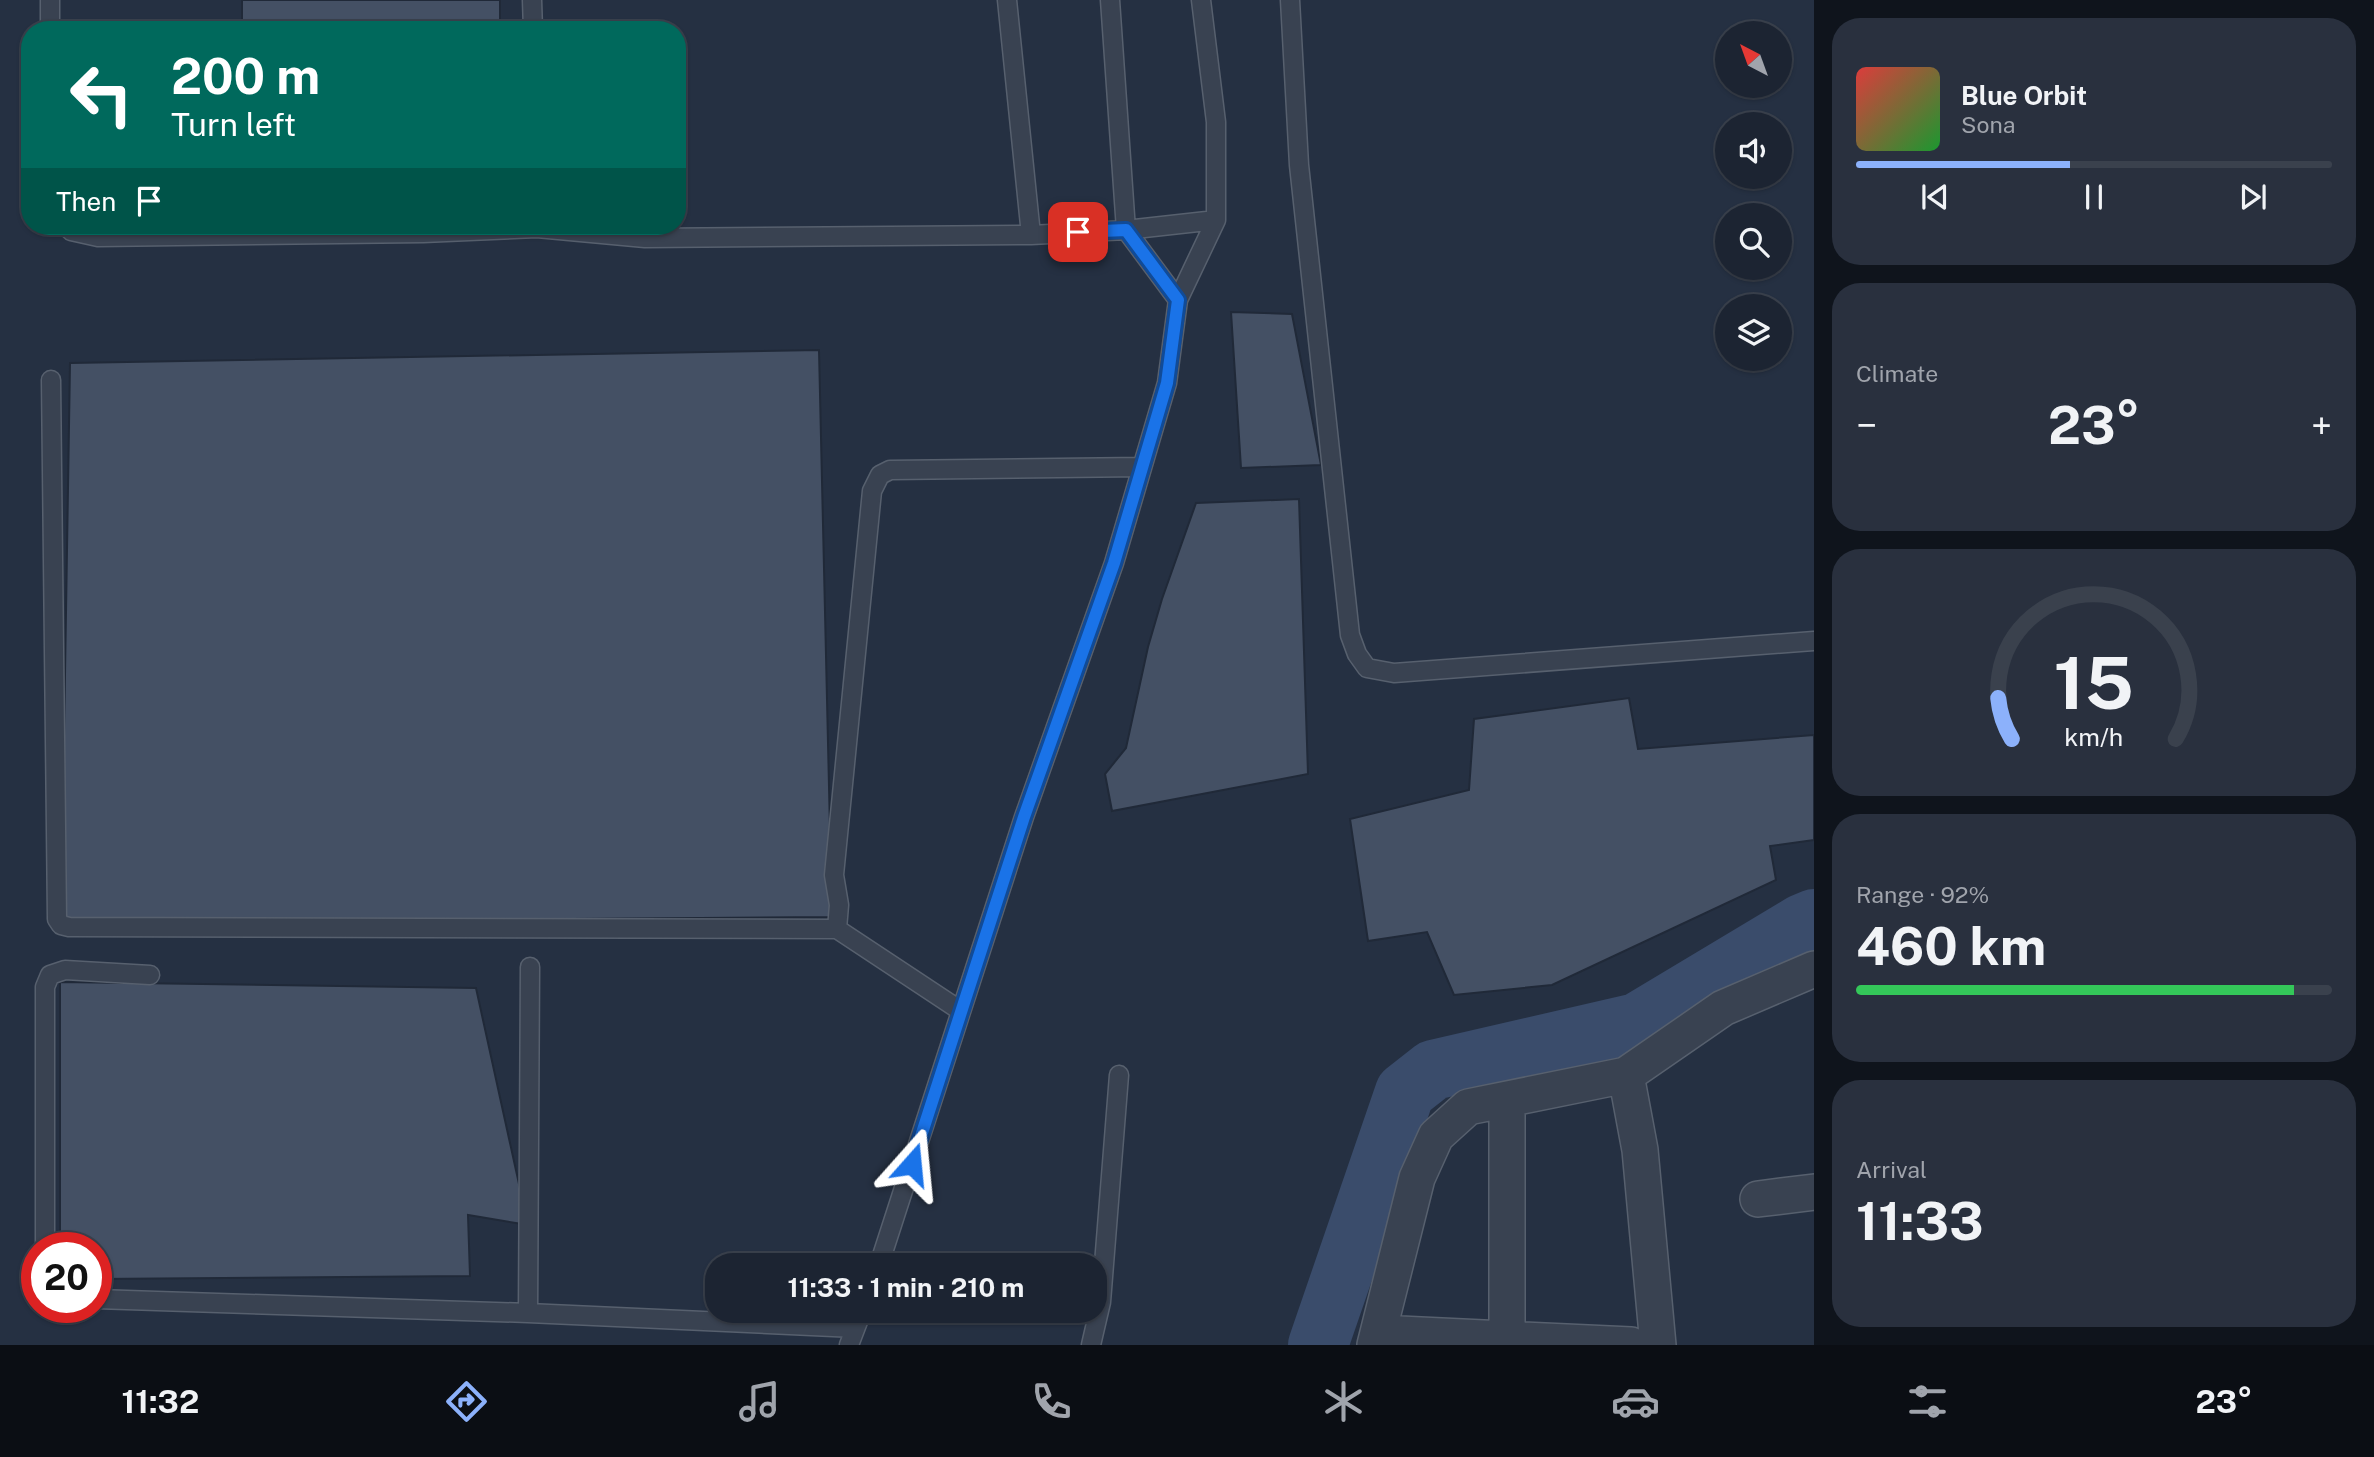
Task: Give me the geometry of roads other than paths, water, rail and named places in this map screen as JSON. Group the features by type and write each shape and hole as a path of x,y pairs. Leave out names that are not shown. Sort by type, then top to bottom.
{"street":[{"path":"1631,1345 1377,1339 1417,1178 1436,1136 1468,1107 1626,1075 1723,1008 1814,969"},
{"path":"1626,1075 1640,1150 1658,1345"},
{"path":"1507,1100 1507,1340"},
{"path":"1758,1199 1814,1192"}],"lane":[{"path":"50,0 50,21"},
{"path":"532,0 533,21"},
{"path":"1007,0 1031,234"},
{"path":"1110,0 1126,230 1178,300"},
{"path":"883,1253 1024,817 1114,563 1167,383 1178,300 1216,220 1216,122 1201,0"},
{"path":"1290,0 1299,165 1348,621 1357,654 1367,668 1394,673 1814,641"},
{"path":"616,235 645,238 1031,234 1126,230 1216,220"},
{"path":"88,235 260,235"},
{"path":"51,380 57,919 61,925 837,929 961,1011"},
{"path":"837,929 839,905 834,875 873,491 880,475 890,470 1143,467"},
{"path":"528,1313 530,967"},
{"path":"45,1232 45,987 50,975 65,970 150,975"},
{"path":"1091,1345 1101,1302 1119,1075"},
{"path":"112,1299 705,1316"},
{"path":"849,1345 857,1323"}],"waterway":[{"path":"1318,1345 1405,1092 1433,1070 1637,1023 1814,919"}]}
